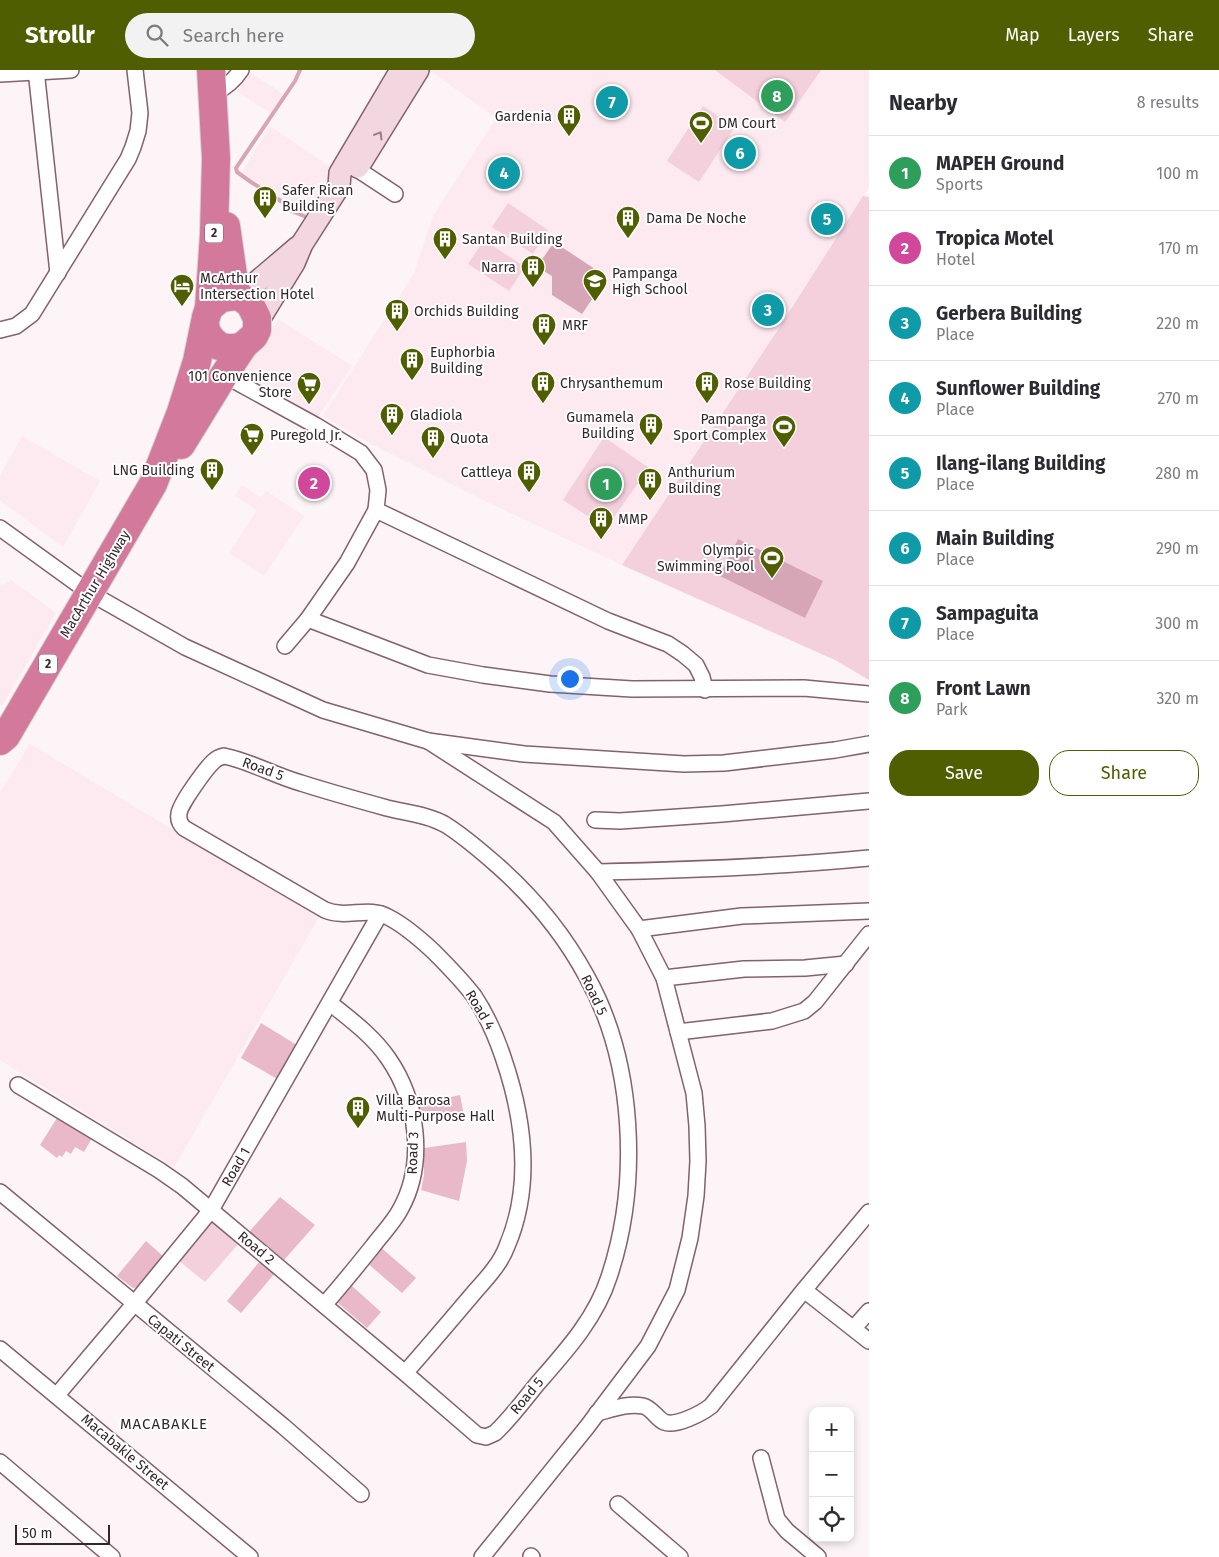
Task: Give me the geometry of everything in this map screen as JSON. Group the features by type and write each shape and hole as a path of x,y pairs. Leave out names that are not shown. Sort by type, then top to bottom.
{"highway":[{"name":"MacArthur Highway","path":"2,746 153,484 181,412 197,361 207,316 214,234 216,158 212,82"},
{"name":"MacArthur Highway","path":"153,484 162,478 251,334 253,308 239,297 216,158"},
{"path":"239,297 221,298 207,316 207,333 219,346 228,348 236,348 251,334"}],"main road":[{"path":"251,334 294,263 302,244 339,186 340,173 401,70"},
{"path":"339,186 348,182 418,70"},
{"path":"239,297 302,244"}],"street":[{"path":"0,74 71,70"},
{"path":"0,330 16,326 32,314 128,160 138,131 140,113 135,70"},
{"path":"212,82 224,88 241,70"},
{"path":"37,71 58,273"},
{"path":"356,169 395,194"},
{"path":"224,376 361,453 374,470 378,490 376,510 347,563 308,619 285,646"},
{"path":"376,510 608,621 668,644 696,665 702,677 705,690"},
{"path":"0,528 90,593 185,647 323,710 428,741 524,754 693,764 724,763 835,750 869,744"},
{"path":"308,619 428,665 550,684 614,688 705,690 738,687 804,688 869,694"},
{"path":"428,741 554,822 598,872 639,929 664,978 694,1093 697,1126 696,1196 690,1238 677,1290 648,1346 482,1557"},
{"name":"Road 5","path":"380,914 343,915 331,913 184,828 179,821 179,811 211,764 224,756 298,783 438,821 455,831 486,856 532,899 562,938 587,976 597,996 614,1044 627,1119 628,1168 626,1195 622,1223 609,1278 600,1300 586,1324 511,1415 490,1436 481,1437 476,1435"},
{"path":"595,820 620,821 722,814 869,801"},
{"path":"598,872 798,865 869,858"},
{"path":"639,929 742,916 869,912"},
{"name":"Road 1","path":"57,1396 211,1210 380,914"},
{"name":"Road 4","path":"380,914 409,931 426,944 474,996 497,1040 511,1080 520,1115 523,1142 522,1187 513,1231 507,1248 490,1274 405,1373"},
{"path":"678,1032 772,1021 804,1012 815,1002 869,934"},
{"path":"664,978 744,969 804,968 846,964"},
{"name":"Road 3","path":"324,1305 400,1211 411,1187 417,1139 413,1117 405,1093 398,1074 388,1058 364,1031 330,1003"},
{"name":"Road 2","path":"18,1085 159,1170 211,1210 476,1435"},
{"name":"Capati Street","path":"0,1192 283,1426 361,1494"},
{"path":"620,1384 666,1422 694,1417 703,1412 711,1406 869,1212"},
{"path":"804,1290 869,1341"},
{"path":"854,1328 869,1311"},
{"name":"Macabakle Street","path":"0,1349 250,1557"},
{"path":"597,1413 625,1406 646,1406"},
{"path":"760,1458 777,1519 786,1531 818,1557"},
{"path":"0,1462 112,1557"},
{"path":"618,1504 680,1557"}],"shaded area":[{"name":"Pampanga High School","path":"429,70 869,70 869,187 777,331 622,565 481,499 381,449 323,416 414,273 433,216 496,118"},
{"path":"715,70 821,70 785,122"},
{"path":"249,72 285,95 273,114 237,92"},
{"name":"DM Court","path":"703,106 735,127 699,182 667,161"},
{"path":"270,126 338,172 308,216 242,172"},
{"name":"Pampanga Sport Complex","path":"863,196 869,197 869,680 835,660 622,565 777,331"},
{"path":"508,203 548,230 533,254 492,227"},
{"path":"484,240 525,267 509,291 468,264"},
{"path":"554,242 607,277 582,314 552,295 552,276 537,267"},
{"path":"278,319 352,366 316,420 243,374"},
{"path":"22,436 100,481 63,547 0,500 0,476"},
{"path":"604,437 649,468 606,528 563,500"},
{"path":"242,485 261,498 266,491 304,516 264,576 229,553 257,510 235,496"},
{"name":"Olympic Swimming Pool","path":"738,539 823,581 805,618 720,576"},
{"path":"11,580 56,613 2,706 0,704 0,586"},
{"path":"30,744 319,917 174,1167 0,1060 0,792"},
{"path":"261,1023 300,1047 279,1080 241,1058"},
{"path":"460,1095 464,1115 423,1121 419,1104"},
{"path":"57,1118 92,1138 84,1152 75,1147 71,1154 66,1151 62,1157 59,1155 57,1158 40,1145"},
{"path":"466,1142 467,1161 459,1201 421,1190 424,1175 424,1148"},
{"path":"280,1197 315,1225 284,1260 249,1232"},
{"path":"213,1219 240,1242 205,1282 178,1260"},
{"path":"146,1241 164,1257 140,1287 133,1288 117,1276"},
{"path":"379,1246 416,1278 402,1293 366,1262"},
{"path":"260,1261 275,1273 241,1313 227,1301"},
{"path":"352,1286 381,1312 367,1328 338,1303"}],"waterway":[{"path":"300,70 295,81 236,168 237,172 284,203 292,211 304,216"}],"place":[{"name":"Front Lawn","path":"777,96"},
{"name":"Sampaguita","path":"612,102"},
{"name":"Gardenia","path":"569,137"},
{"name":"DM Court","path":"701,144"},
{"name":"Main Building","path":"740,153"},
{"name":"Sunflower Building","path":"504,173"},
{"name":"Safer Rican Building","path":"265,219"},
{"name":"Ilang-ilang Building","path":"827,219"},
{"name":"Dama De Noche","path":"628,239"},
{"name":"Santan Building","path":"445,260"},
{"name":"Narra","path":"533,288"},
{"name":"Pampanga High School","path":"595,302"},
{"name":"McArthur Intersection Hotel","path":"182,307"},
{"name":"Gerbera Building","path":"768,310"},
{"name":"Orchids Building","path":"397,332"},
{"name":"MRF","path":"544,346"},
{"name":"Euphorbia Building","path":"412,381"},
{"name":"Chrysanthemum","path":"543,404"},
{"name":"Rose Building","path":"707,404"},
{"name":"101 Convenience Store","path":"309,405"},
{"name":"Gladiola","path":"392,436"},
{"name":"Gumamela Building","path":"651,446"},
{"name":"Pampanga Sport Complex","path":"784,448"},
{"name":"Puregold Jr.","path":"252,456"},
{"name":"Quota","path":"433,459"},
{"name":"Tropica Motel","path":"314,483"},
{"name":"MAPEH Ground","path":"606,484"},
{"name":"LNG Building","path":"212,491"},
{"name":"Cattleya","path":"529,493"},
{"name":"Anthurium Building","path":"650,501"},
{"name":"MMP","path":"601,540"},
{"name":"Olympic Swimming Pool","path":"772,579"},
{"name":"Villa Barosa Multi-Purpose Hall","path":"358,1129"}],"district":[{"name":"MACABAKLE","path":"164,1424"}]}
